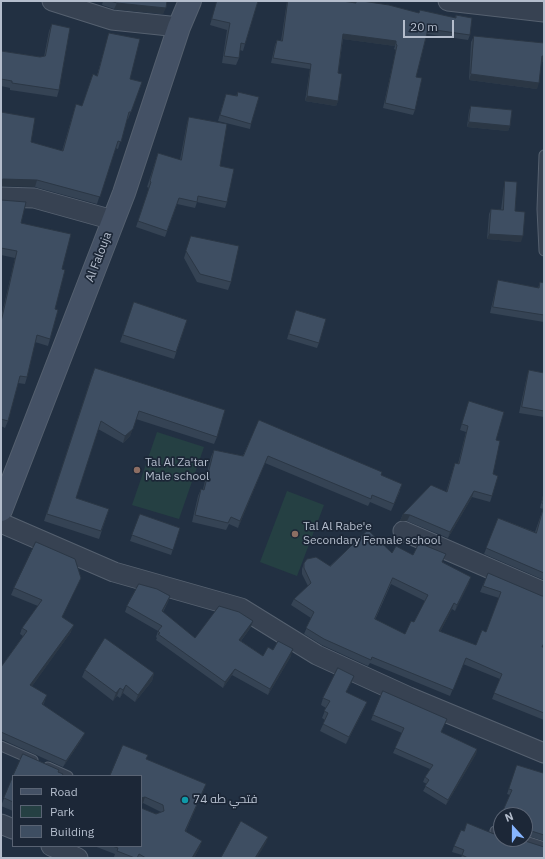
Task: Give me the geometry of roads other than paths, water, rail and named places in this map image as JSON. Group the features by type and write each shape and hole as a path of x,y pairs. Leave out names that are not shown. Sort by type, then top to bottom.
{"main road":[{"name":"Al Falouja","path":"1,510 114,220 179,27 190,1"}],"street":[{"path":"52,1 112,20 179,27"},
{"path":"448,1 544,12"},
{"path":"1,197 34,198 114,220"},
{"path":"1,523 114,572 241,608 317,655 409,697 544,753"},
{"path":"403,531 544,592"},
{"path":"1,824 12,829"},
{"path":"53,847 78,858"}],"lane":[{"path":"544,155 542,209 544,251"},
{"path":"1,746 66,775"},
{"path":"533,843 544,847"}],"place":[{"name":"Tal Al Za'tar Male school","path":"137,470"},
{"name":"Tal Al Rabe'e Secondary Female school","path":"295,534"},
{"name":"فتحي طه 74","path":"185,800"}]}
